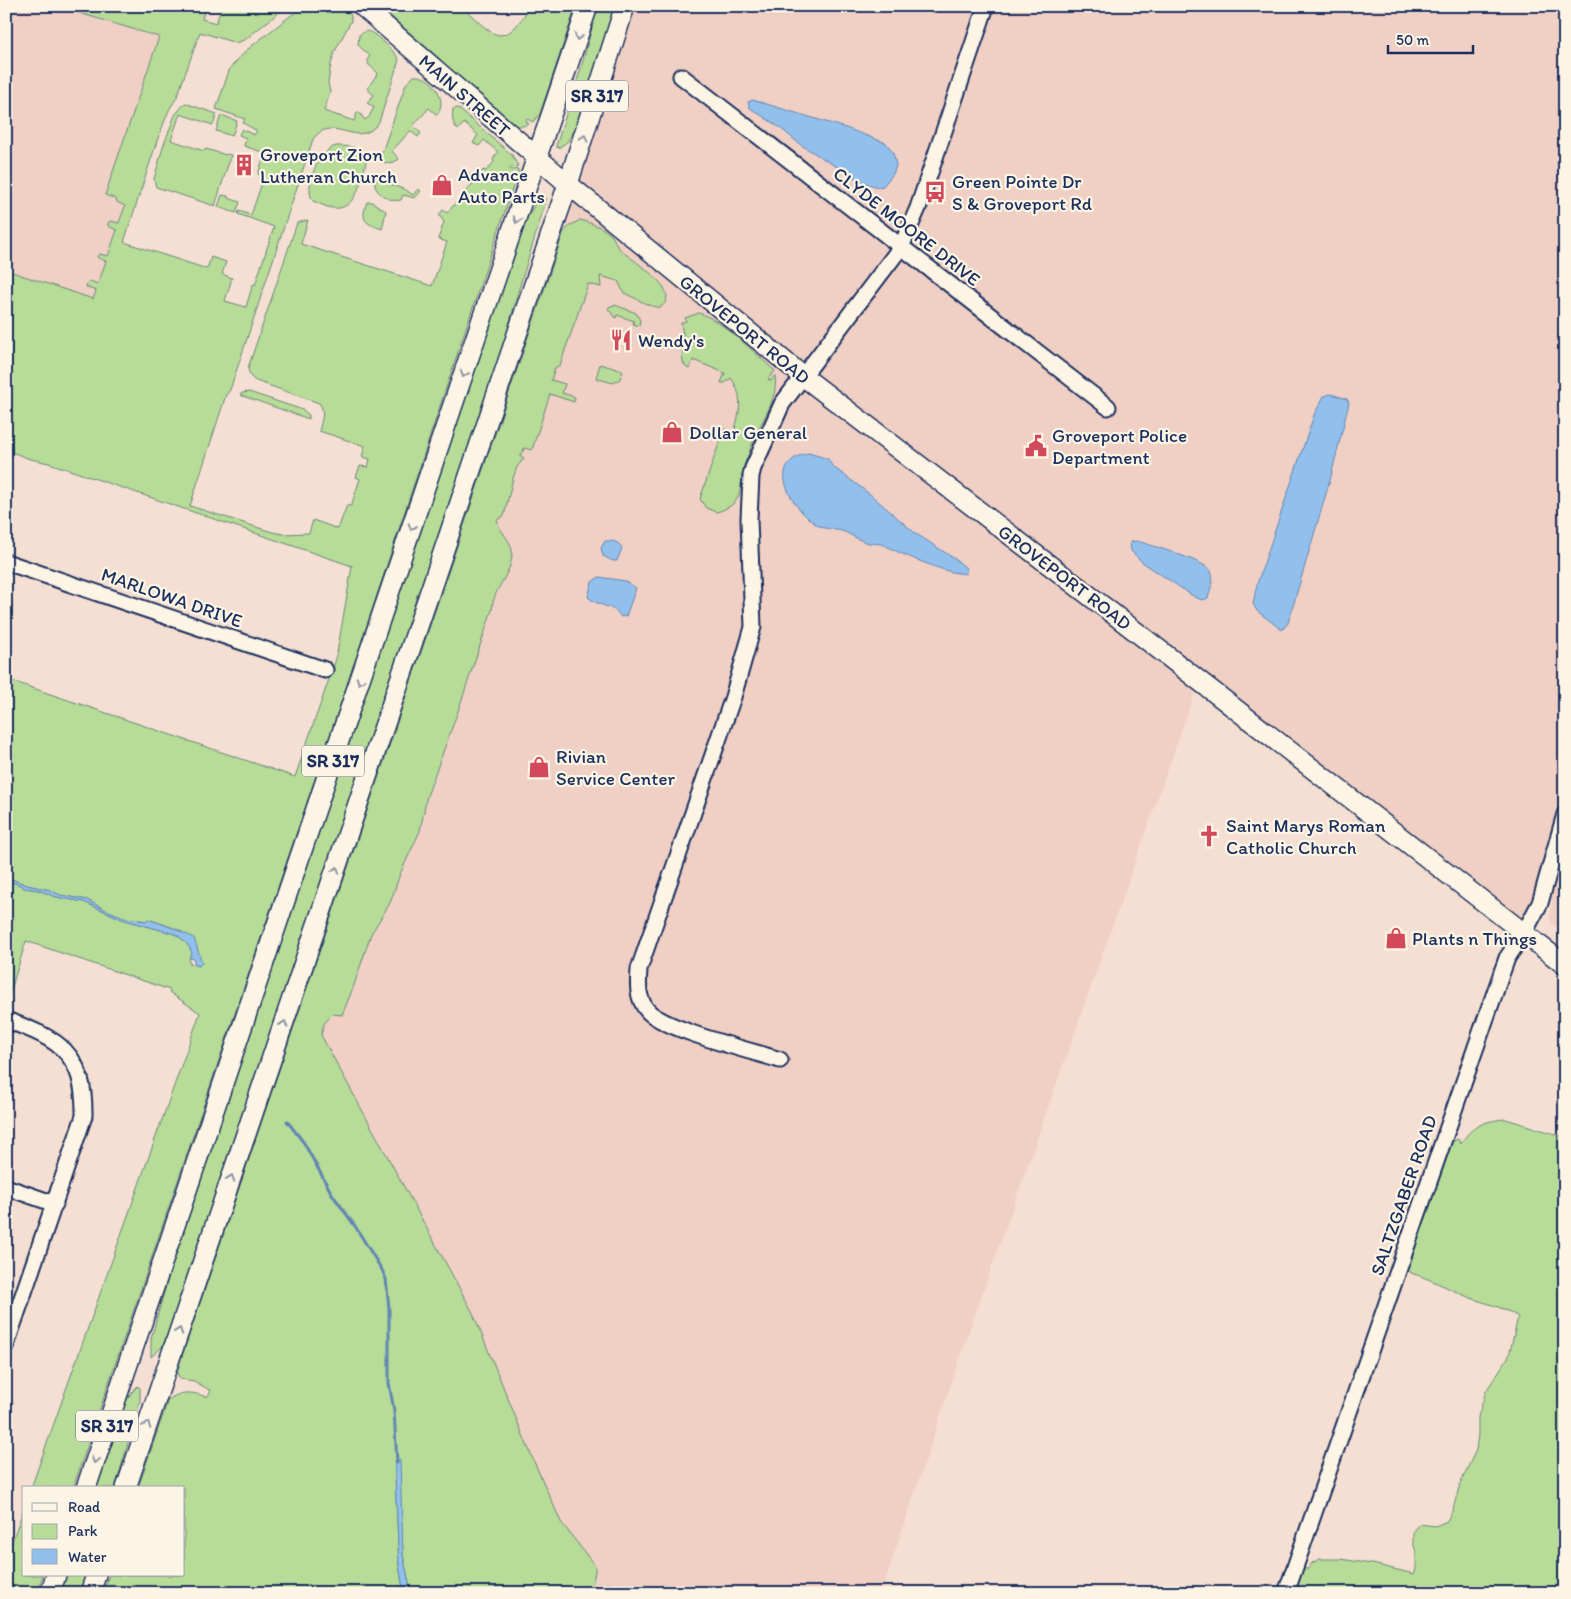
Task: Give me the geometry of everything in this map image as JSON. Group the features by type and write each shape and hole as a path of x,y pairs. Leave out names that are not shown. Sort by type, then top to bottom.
{"main road":[{"name":"MAIN STREET","path":"362,6 568,184"},
{"name":"SR 317","path":"87,1486 588,6"},
{"name":"SR 317","path":"127,1486 568,184 625,6"},
{"name":"GROVEPORT ROAD","path":"568,184 804,377 1565,965"},
{"path":"50,1593 56,1576"},
{"path":"90,1593 96,1576"}],"street":[{"path":"780,1060 671,1026 647,1010 638,991 639,970 733,697 753,627 749,519 753,468 782,404 901,247 918,208 986,6"},
{"name":"CLYDE MOORE DRIVE","path":"681,76 1108,408"},
{"name":"MARLOWA DRIVE","path":"6,562 325,670"},
{"name":"SALTZGABER ROAD","path":"1286,1593 1507,958 1524,933 1540,903 1565,814"},
{"path":"6,1020 32,1029 55,1042 68,1055 79,1076 84,1098 84,1116 6,1345"},
{"path":"6,1187 55,1204"}],"shaded area":[{"path":"6,6 56,6 159,37 105,195 125,205 119,223 110,221 108,225 117,230 107,257 97,254 98,258 106,261 98,284 90,281 96,290 93,300 6,270"},
{"path":"636,6 1565,6 1565,791 1524,933 1199,681 963,1348 881,1593 592,1593 592,1579 595,1571 591,1561 561,1522 472,1311 321,1035 324,1024 335,1013 353,988 371,934 390,903 400,874 420,831 427,796 458,711 492,610 493,601 502,584 511,545 498,526 497,520 504,515 509,488 517,467 491,446 564,231"},
{"path":"1565,841 1565,936 1550,921 1553,885"}],"green space":[{"path":"56,6 69,6 88,13 91,6 206,6 202,19 216,23 222,6 287,6 246,39 236,43 200,32 177,97 169,110 158,138 124,242 207,269 211,257 226,262 222,274 232,278 225,301 246,307 274,227 238,214 239,211 251,215 264,177 258,174 265,153 244,146 246,138 239,135 242,129 254,135 257,131 243,123 245,119 216,109 230,68 248,49 303,6 342,6 351,15 351,21 335,51 331,64 328,83 330,92 324,111 354,121 359,112 365,120 369,117 374,107 367,103 374,95 367,89 378,73 368,64 367,60 370,56 358,45 359,35 369,31 382,40 399,60 379,122 371,130 363,134 329,129 321,132 313,139 190,506 283,534 309,533 313,520 338,529 347,505 351,506 360,479 356,477 360,466 368,467 370,459 362,457 365,446 319,431 323,413 319,403 256,381 249,372 248,368 297,223 308,220 301,244 432,286 447,242 438,239 444,222 439,215 443,210 447,213 474,182 464,173 465,171 476,179 483,170 486,171 494,162 493,159 498,152 484,140 479,146 473,143 478,135 464,123 458,130 453,120 453,109 458,108 512,155 518,166 509,168 512,170 518,169 518,172 343,697 74,1486 32,1486 200,1013 169,992 170,990 26,941 6,1006 6,880 24,888 84,902 122,919 175,934 191,950 189,963 199,966 195,945 190,938 176,929 148,919 146,921 126,918 87,900 60,895 50,890 27,885 6,877 6,679 295,777 336,659 352,566 6,450 6,270 93,299 96,291 86,287 87,283 90,281 98,284 106,261 97,256 99,254 108,256 117,230 108,226 108,223 110,221 119,223 125,206 117,202 116,199 105,195 159,37"},
{"path":"379,6 461,6 490,31 497,34 505,34 512,30 530,6 576,6 540,114 533,122 527,119 526,121 529,124 511,126 470,93 441,60"},
{"path":"598,6 617,6 578,124 567,142 557,148 556,146 581,68"},
{"path":"414,76 420,76 432,83 439,95 440,109 437,115 429,108 413,126 421,133 418,137 410,131 392,151 399,159 394,162 385,163 380,158 406,84"},
{"path":"185,103 217,114 213,125 180,114 171,140 204,151 206,149 231,155 215,206 156,187 154,179 163,147 175,115"},
{"path":"221,115 237,121 232,136 216,131"},
{"path":"336,146 357,149 367,158 361,183 353,199 341,208 324,206 313,201 310,194 311,178 314,169 324,154"},
{"path":"378,180 406,190 413,195 418,189 421,191 415,198 403,195 401,200 388,199 377,190 375,182"},
{"path":"222,195 240,202 236,213 218,207"},
{"path":"545,196 546,201 498,365 170,1331 162,1347 151,1357 151,1338 186,1216 523,225 535,204"},
{"path":"367,202 372,202 386,211 382,229 368,223 364,217"},
{"path":"580,220 608,232 624,253 661,283 666,292 666,300 661,307 648,305 624,293 618,281 600,276 601,287 588,284 560,365 555,368 551,380 565,384 562,393 575,397 574,402 550,394 532,450 524,448 520,455 524,458 517,467 513,478 504,516 497,520 511,548 511,560 495,595 492,610 458,711 427,796 420,831 400,874 390,903 371,934 342,1015 332,1014 324,1024 321,1035 472,1311 561,1522 595,1566 592,1593 411,1593 403,1555 399,1460 395,1461 395,1476 399,1566 404,1593 103,1593 109,1576 185,1576 185,1486 139,1486 168,1400 183,1393 207,1397 211,1391 194,1381 180,1379 177,1373 180,1362 564,231"},
{"path":"615,305 636,313 640,320 639,326 633,324 634,321 617,315 616,318 608,309 610,306"},
{"path":"699,313 728,330 775,371 768,379 771,381 775,375 773,398 744,466 738,497 729,507 716,512 706,508 700,499 724,429 734,432 740,404 738,391 731,378 725,383 721,383 725,373 693,360 689,369 684,363 681,323 686,321 685,318"},
{"path":"600,364 623,371 620,379 613,383 596,378"},
{"path":"249,392 303,410 309,415 309,419 240,395"},
{"path":"1506,1119 1565,1138 1565,1593 1292,1593 1300,1568 1308,1569 1312,1563 1320,1559 1341,1559 1414,1574 1416,1569 1416,1552 1413,1542 1413,1531 1419,1524 1435,1526 1447,1521 1453,1509 1460,1484 1476,1450 1478,1417 1486,1391 1509,1356 1518,1317 1411,1273 1408,1267 1446,1154 1453,1141 1458,1139 1461,1144 1474,1128 1492,1121"},
{"path":"138,1386 140,1388 140,1402 116,1486 95,1486 118,1418 131,1394"},
{"path":"22,1514 22,1576 43,1576 37,1593 6,1593 6,1558"},
{"path":"65,1576 88,1576 82,1593 59,1593"},
{"path":"609,1584 633,1593 598,1593 602,1586"}],"water":[{"path":"753,100 846,128 886,143 895,159 896,166 893,174 883,186 878,187 860,181 801,145 779,127 750,108 748,102"},
{"path":"1331,394 1347,399 1349,403 1330,480 1288,623 1282,630 1257,611 1253,604 1257,584 1314,415 1324,396"},
{"path":"809,453 828,459 832,466 871,495 915,533 966,568 966,574 942,569 884,545 866,542 845,532 819,526 809,519 792,499 785,476 787,466 795,458"},
{"path":"605,541 615,542 622,548 617,561 603,556 601,548"},
{"path":"1137,541 1177,554 1207,567 1211,571 1212,577 1208,598 1203,600 1196,598 1142,562 1131,551 1130,542"},
{"path":"599,577 625,581 636,588 626,616 621,617 615,610 597,603 588,597 592,582"},
{"path":"6,877 27,885 50,890 60,895 87,900 126,918 146,921 148,919 173,928 194,938 202,963 199,966 194,964 194,959 189,958 192,953 189,947 175,934 122,919 84,902 24,888 6,880"},
{"path":"400,1460 403,1555 411,1593 404,1593 399,1566 395,1461"}],"waterway":[{"path":"287,1121 304,1143 332,1194 355,1226 386,1279 389,1308 389,1383 394,1411 397,1463"}],"place":[{"name":"Groveport Zion Lutheran Church","path":"244,165"},
{"name":"Advance Auto Parts","path":"442,185"},
{"name":"Green Pointe Dr S & Groveport Rd","path":"935,192"},
{"name":"Wendy's","path":"621,340"},
{"name":"Dollar General","path":"672,432"},
{"name":"Groveport Police Department","path":"1036,446"},
{"name":"Rivian Service Center","path":"539,767"},
{"name":"Saint Marys Roman Catholic Church","path":"1209,836"},
{"name":"Plants n Things","path":"1396,938"}]}
